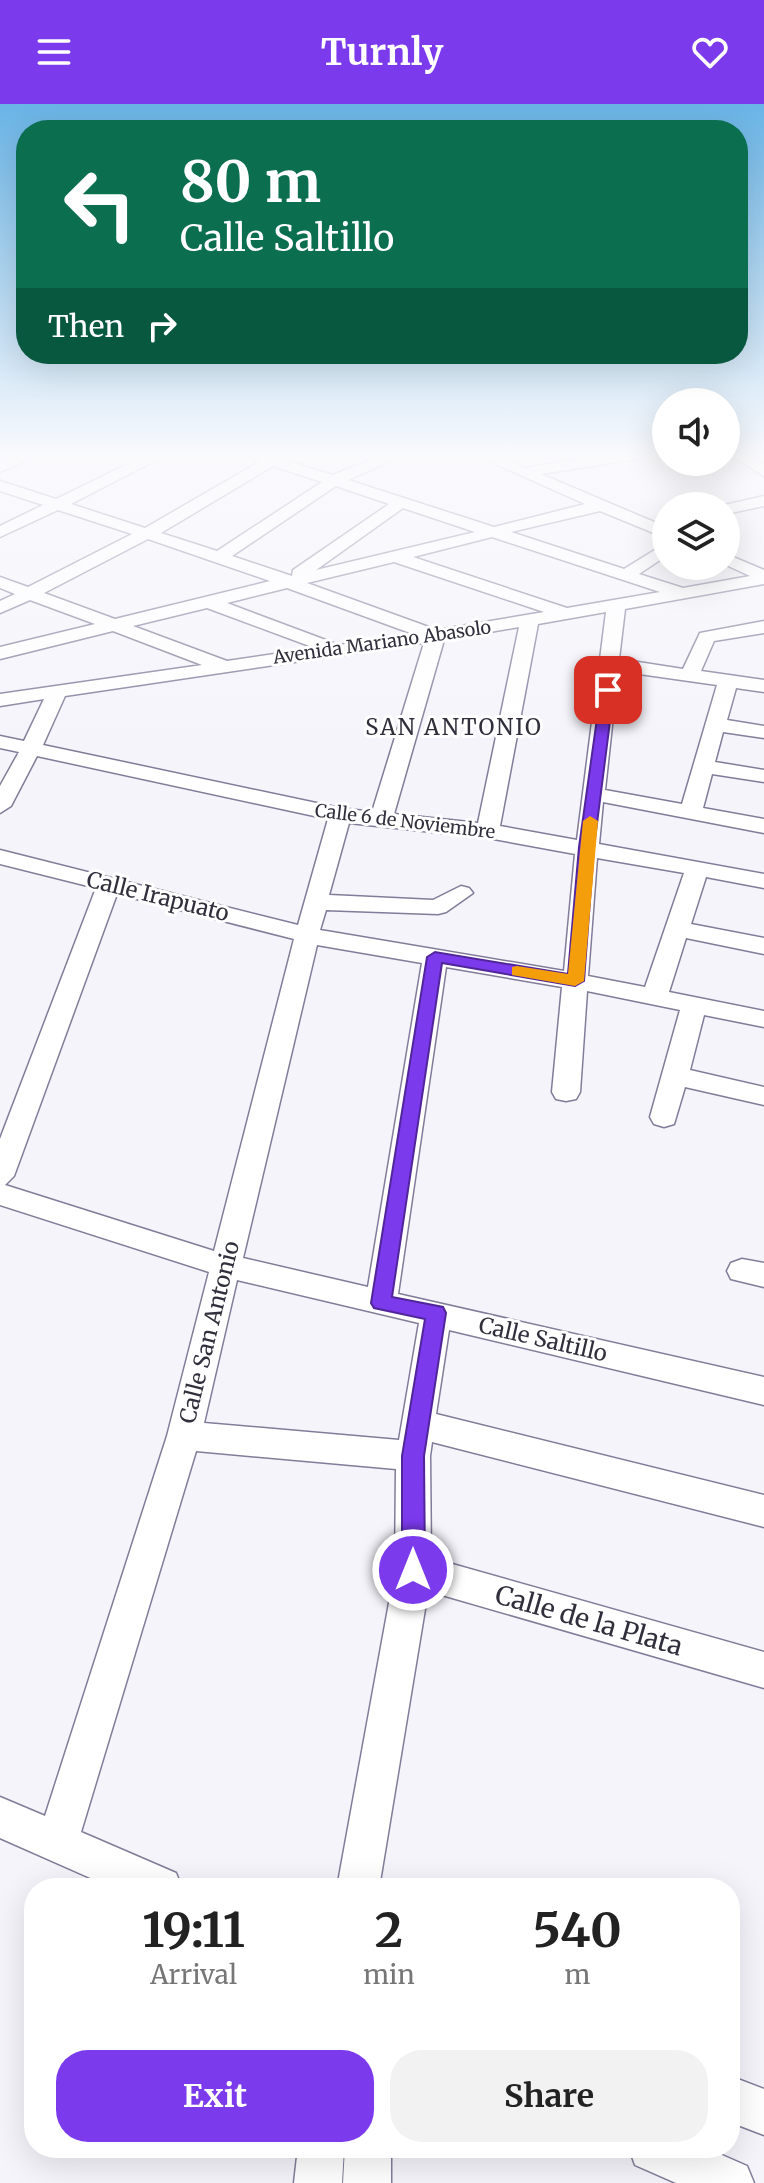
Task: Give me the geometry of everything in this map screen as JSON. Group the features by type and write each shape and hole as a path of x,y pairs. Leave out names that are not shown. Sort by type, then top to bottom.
{"street":[{"path":"0,608 115,550"},
{"path":"198,550 436,636 381,820"},
{"path":"219,557 230,550"},
{"path":"288,582 334,550"},
{"path":"0,653 429,550"},
{"path":"553,550 686,594"},
{"path":"400,557 569,615"},
{"path":"627,574 652,557"},
{"path":"740,566 764,578"},
{"name":"Avenida Mariano Abasolo","path":"0,700 569,615 764,578"},
{"path":"0,582 222,665"},
{"path":"211,603 338,650"},
{"path":"566,1092 587,847 616,607"},
{"path":"488,831 529,621"},
{"path":"707,637 764,627"},
{"path":"690,675 707,637"},
{"path":"707,637 764,646"},
{"path":"611,664 764,686"},
{"path":"691,811 728,680"},
{"path":"0,806 57,692"},
{"path":"716,725 764,732"},
{"name":"Calle 6 de Noviembre","path":"0,742 340,815 488,831 764,881"},
{"path":"704,766 764,776"},
{"path":"594,794 764,826"},
{"name":"Calle San Antonio","path":"57,1844 184,1436 340,815"},
{"name":"Calle Irapuato","path":"0,857 267,933 310,937 575,981 764,1019"},
{"name":"Calle Irapuato","path":"0,866 107,888"},
{"path":"655,996 697,869"},
{"path":"0,1176 107,888"},
{"path":"316,902 438,907 461,893"},
{"path":"677,929 764,946"},
{"path":"381,1303 435,957"},
{"path":"664,1117 694,1004"},
{"path":"676,1076 764,1096"},
{"name":"Calle Saltillo","path":"0,1194 226,1266 764,1391"},
{"path":"360,1878 413,1570 415,1440 436,1313"},
{"path":"184,1436 415,1440 764,1511"},
{"name":"Calle de la Plata","path":"413,1570 764,1670"},
{"path":"0,1817 137,1878"},
{"path":"740,2103 764,2112"},
{"path":"318,2183 320,2158"},
{"path":"367,2183 368,2158"},
{"path":"678,2158 730,2183"}],"slow traffic":[{"path":"517,971 575,981 590,821"}],"district":[{"name":"SAN ANTONIO","path":"454,727"}],"route":[{"path":"413,1570 413,1456 436,1313 381,1303 435,957 575,981 587,847 608,690"}]}
